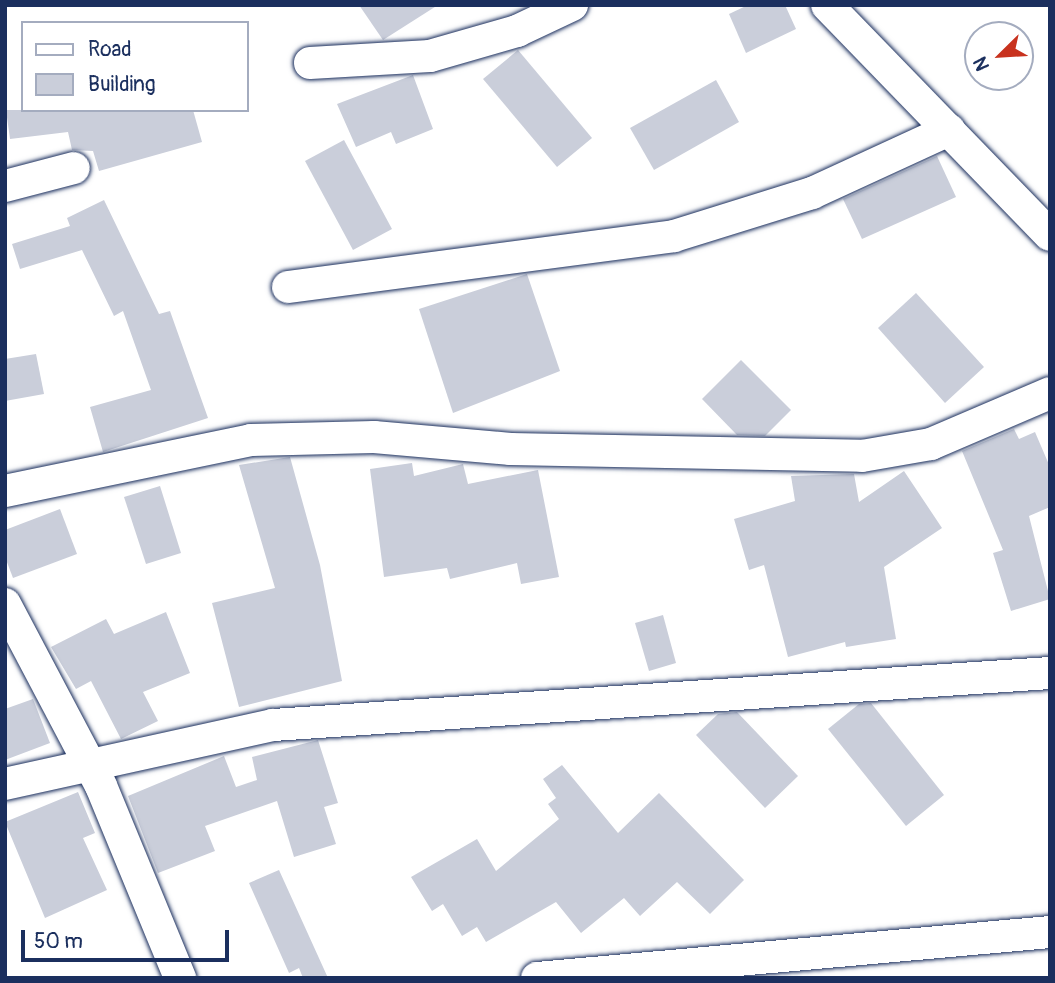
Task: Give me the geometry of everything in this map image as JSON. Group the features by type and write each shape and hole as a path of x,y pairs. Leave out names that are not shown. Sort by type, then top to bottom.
{"street":[{"path":"310,63 430,56 517,31 572,5"},
{"path":"827,5 1050,235"},
{"path":"288,287 674,236 812,193 949,130"},
{"path":"5,186 75,168"},
{"path":"5,491 251,440 373,437 523,449 862,456 931,444 1050,393"},
{"path":"5,604 89,764 180,978"},
{"path":"5,784 273,725 1050,673"},
{"path":"537,978 650,971 1050,932"}],"building":[{"path":"359,5 438,5 383,40"},
{"path":"748,5 785,5 796,29 746,53 729,14"},
{"path":"518,50 592,138 557,167 483,79"},
{"path":"413,75 433,129 396,144 391,132 356,147 337,104"},
{"path":"716,80 739,122 654,170 630,128"},
{"path":"6,110 194,112 202,142 99,171 93,151 72,150 68,132 10,139"},
{"path":"344,140 392,229 353,250 305,161"},
{"path":"937,156 956,197 862,239 843,199"},
{"path":"104,200 159,314 170,311 208,418 103,452 90,407 151,390 123,311 114,316 82,250 20,269 12,244 70,226 67,218"},
{"path":"527,274 560,371 453,413 419,309"},
{"path":"916,293 984,367 945,403 878,328"},
{"path":"36,354 44,394 5,401 5,359"},
{"path":"741,360 791,410 765,436 737,435 702,399"},
{"path":"1014,429 1019,439 1035,432 1050,467 1050,507 1029,516 1050,599 1011,611 993,553 1003,550 962,451"},
{"path":"290,457 320,565 342,681 239,707 212,603 275,588 239,465"},
{"path":"412,463 414,476 463,464 468,484 538,470 559,577 521,584 517,563 450,579 447,568 384,577 370,469"},
{"path":"904,471 942,528 884,567 896,639 846,647 845,642 788,657 764,565 749,570 734,519 795,501 791,476 854,474 859,502"},
{"path":"160,486 181,553 146,564 124,497"},
{"path":"60,509 77,554 13,578 5,557 5,530"},
{"path":"166,612 190,673 143,692 158,721 121,739 91,681 76,689 51,647 106,619 114,634"},
{"path":"663,615 676,663 649,671 635,623"},
{"path":"33,699 50,743 5,760 5,709"},
{"path":"871,703 944,795 906,826 828,729 859,704"},
{"path":"737,712 798,776 765,808 696,735 718,714"},
{"path":"318,740 338,803 324,807 336,844 294,857 277,801 205,826 215,851 158,873 128,796 224,756 236,787 257,780 252,757"},
{"path":"562,765 618,833 659,793 744,880 710,914 677,882 640,916 624,898 581,933 556,902 486,942 477,927 462,936 443,904 432,911 411,877 477,839 496,871 559,819 548,804 556,798 543,779"},
{"path":"78,792 95,833 83,838 107,890 45,918 5,822"},
{"path":"279,870 328,978 303,978 299,968 289,973 249,883"}]}
